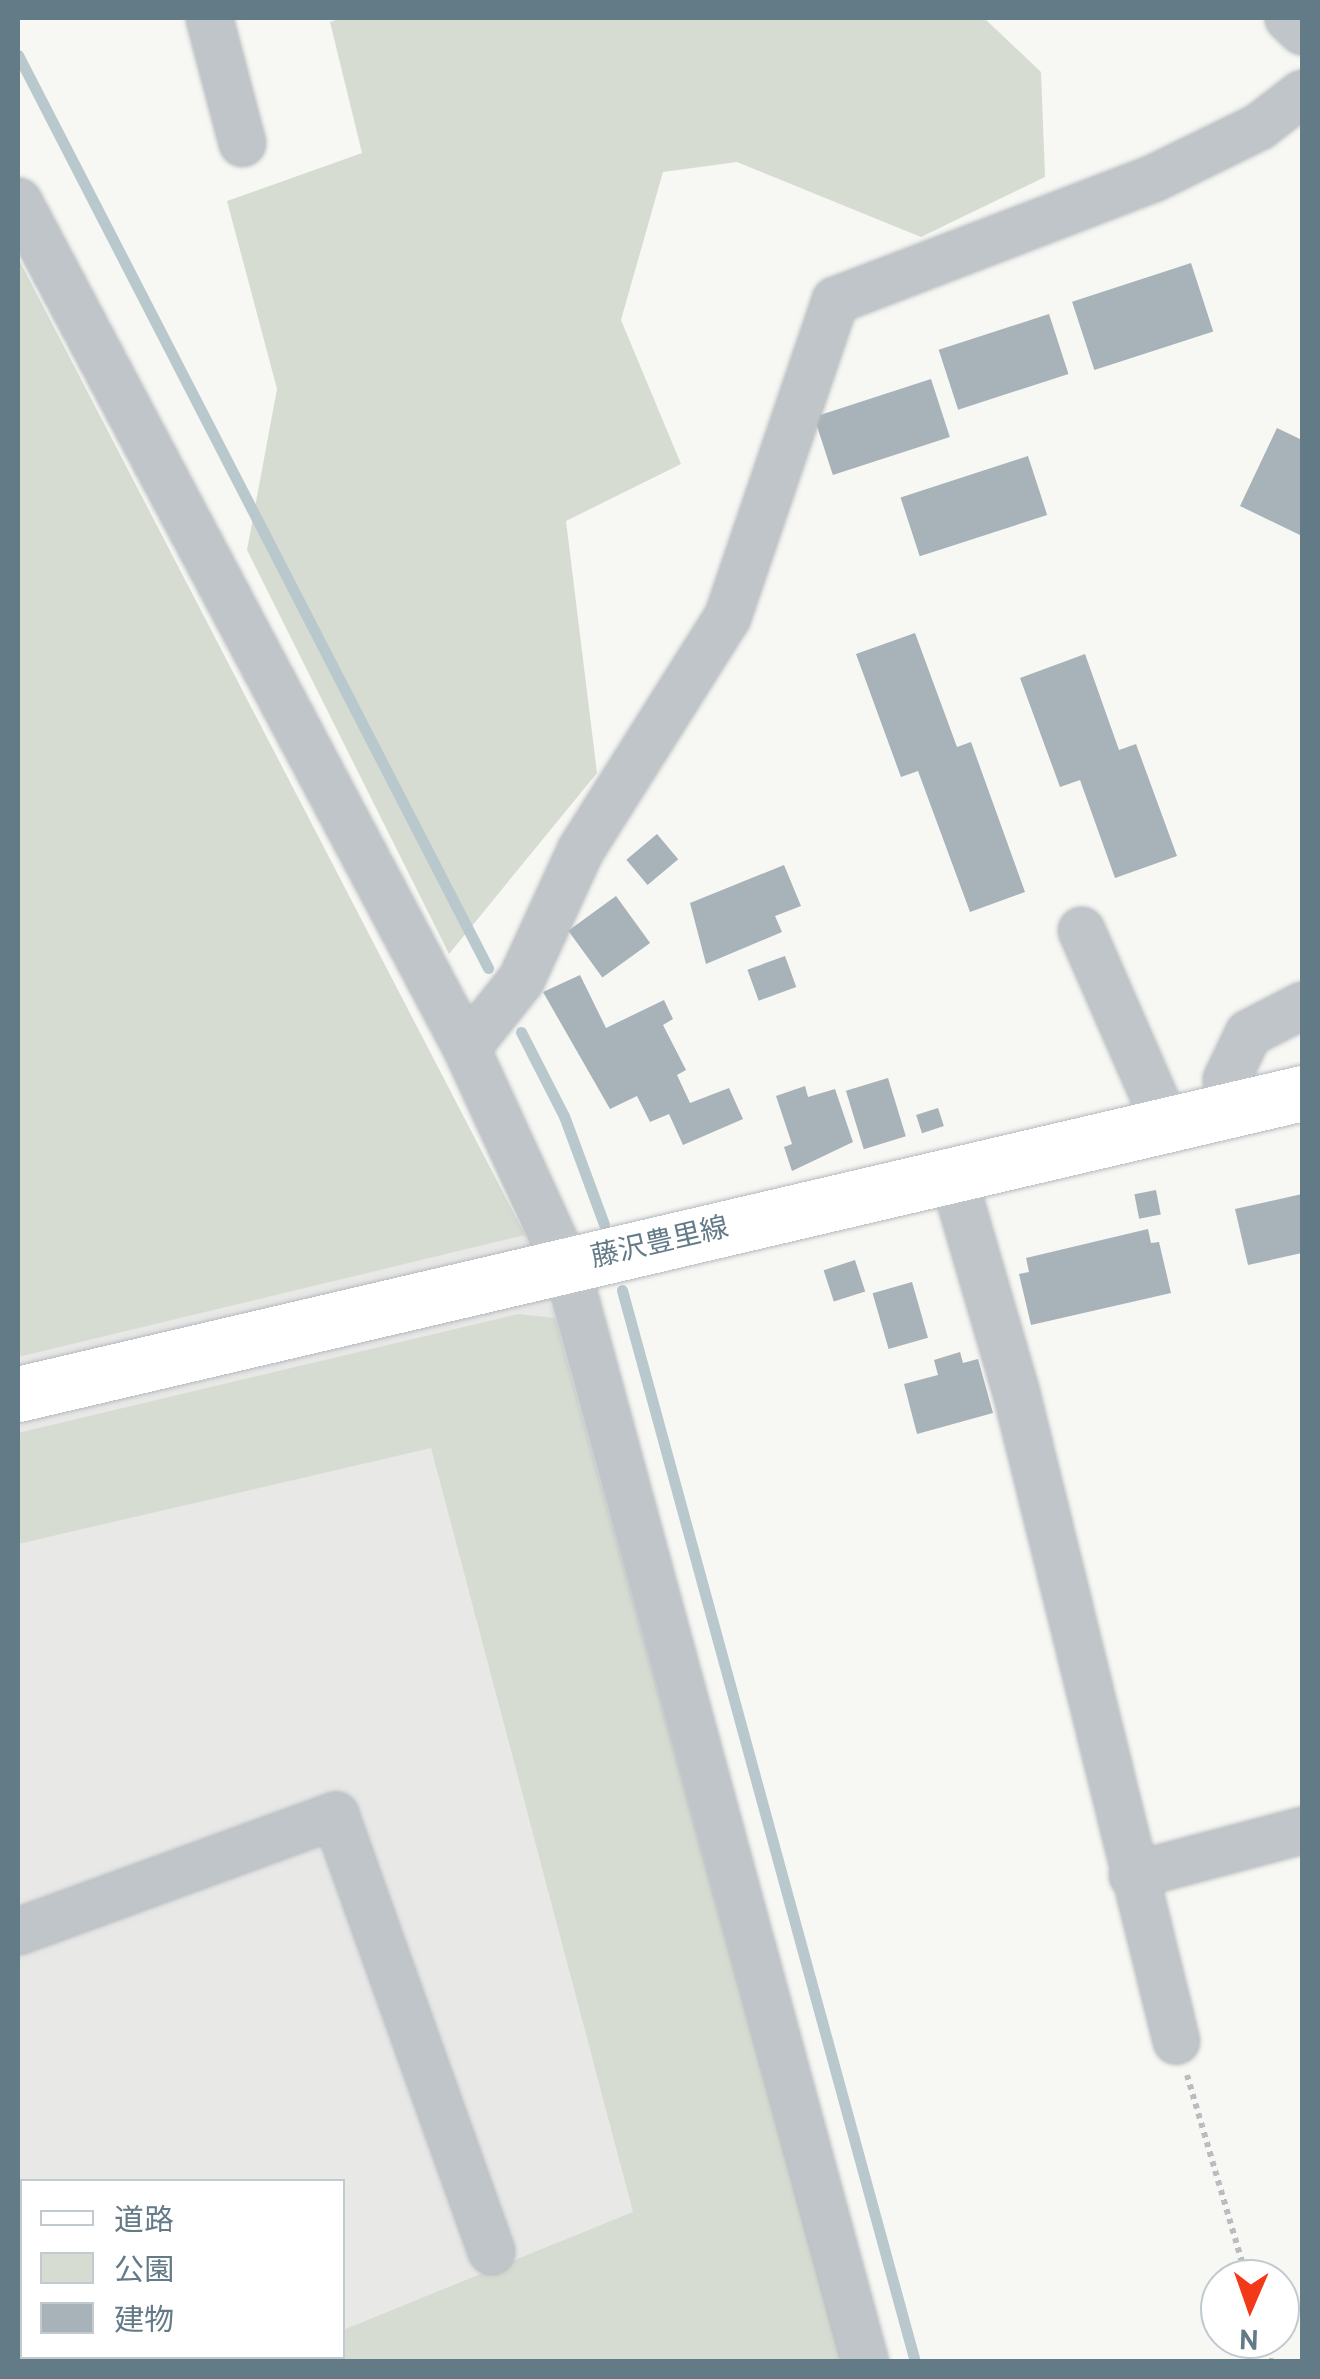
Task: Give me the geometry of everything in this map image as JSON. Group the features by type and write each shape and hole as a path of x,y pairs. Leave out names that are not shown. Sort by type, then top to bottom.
{"main road":[{"name":"藤沢豊里線","path":"18,1394 1302,1093"}],"street":[{"path":"209,18 242,143"},
{"path":"1288,18 1302,30"},
{"path":"466,1048 521,979 580,850 727,617 835,300 1152,178 1258,126 1302,92"},
{"path":"18,201 466,1048 566,1266 865,2362"},
{"path":"1080,930 1166,1125"},
{"path":"1235,1109 1226,1079 1248,1033 1302,1005"},
{"path":"952,1174 1016,1393 1132,1875 1176,2040"},
{"path":"18,1931 335,1814 491,2251"},
{"path":"1132,1875 1302,1830"}],"path":[{"path":"1176,2040 1241,2259"}],"shaded area":[{"path":"18,258 525,1235 555,1318 842,2361 18,2361"}],"green space":[{"path":"341,18 984,18 1041,72 1045,177 921,237 737,162 663,172 621,320 681,464 566,521 597,773 449,954 247,550 277,389 227,201 362,153 330,22"},
{"path":"18,258 525,1235 18,1357"},
{"path":"518,1314 555,1318 842,2361 264,2361 345,2359 345,2329 633,2212 431,1448 18,1544 18,1433"}],"building":[{"path":"1191,263 1213,331 1094,370 1072,302"},
{"path":"1049,314 1068,374 958,410 939,350"},
{"path":"931,379 950,437 833,475 814,417"},
{"path":"1277,428 1302,440 1302,536 1240,506"},
{"path":"1028,456 1047,515 920,556 901,497"},
{"path":"915,633 957,747 971,742 1025,892 970,912 918,771 901,777 856,654"},
{"path":"1085,654 1119,750 1136,744 1177,856 1115,878 1080,780 1060,787 1020,678"},
{"path":"657,834 678,859 648,885 626,860"},
{"path":"784,865 801,906 775,916 782,932 706,964 690,903"},
{"path":"616,896 650,943 602,978 568,931"},
{"path":"785,956 796,987 759,1001 747,970"},
{"path":"580,975 606,1028 664,1000 673,1019 663,1025 686,1070 677,1075 690,1103 729,1088 743,1119 683,1145 669,1114 650,1122 637,1096 610,1109 543,992"},
{"path":"888,1078 906,1136 864,1149 846,1091"},
{"path":"805,1086 808,1097 835,1089 853,1142 792,1171 784,1147 792,1144 776,1096"},
{"path":"938,1108 944,1126 922,1133 916,1115"},
{"path":"1156,1190 1161,1215 1139,1219 1134,1194"},
{"path":"1302,1194 1302,1253 1248,1265 1235,1209"},
{"path":"1148,1229 1151,1243 1159,1242 1171,1293 1031,1325 1019,1274 1029,1272 1026,1258"},
{"path":"855,1260 865,1291 834,1302 824,1270"},
{"path":"912,1282 928,1338 889,1349 873,1293"},
{"path":"960,1352 963,1363 978,1359 993,1413 917,1434 904,1384 938,1375 934,1360"}],"waterway":[{"path":"18,55 488,968"},
{"path":"521,1032 564,1116 604,1224"},
{"path":"622,1290 915,2362"}]}
